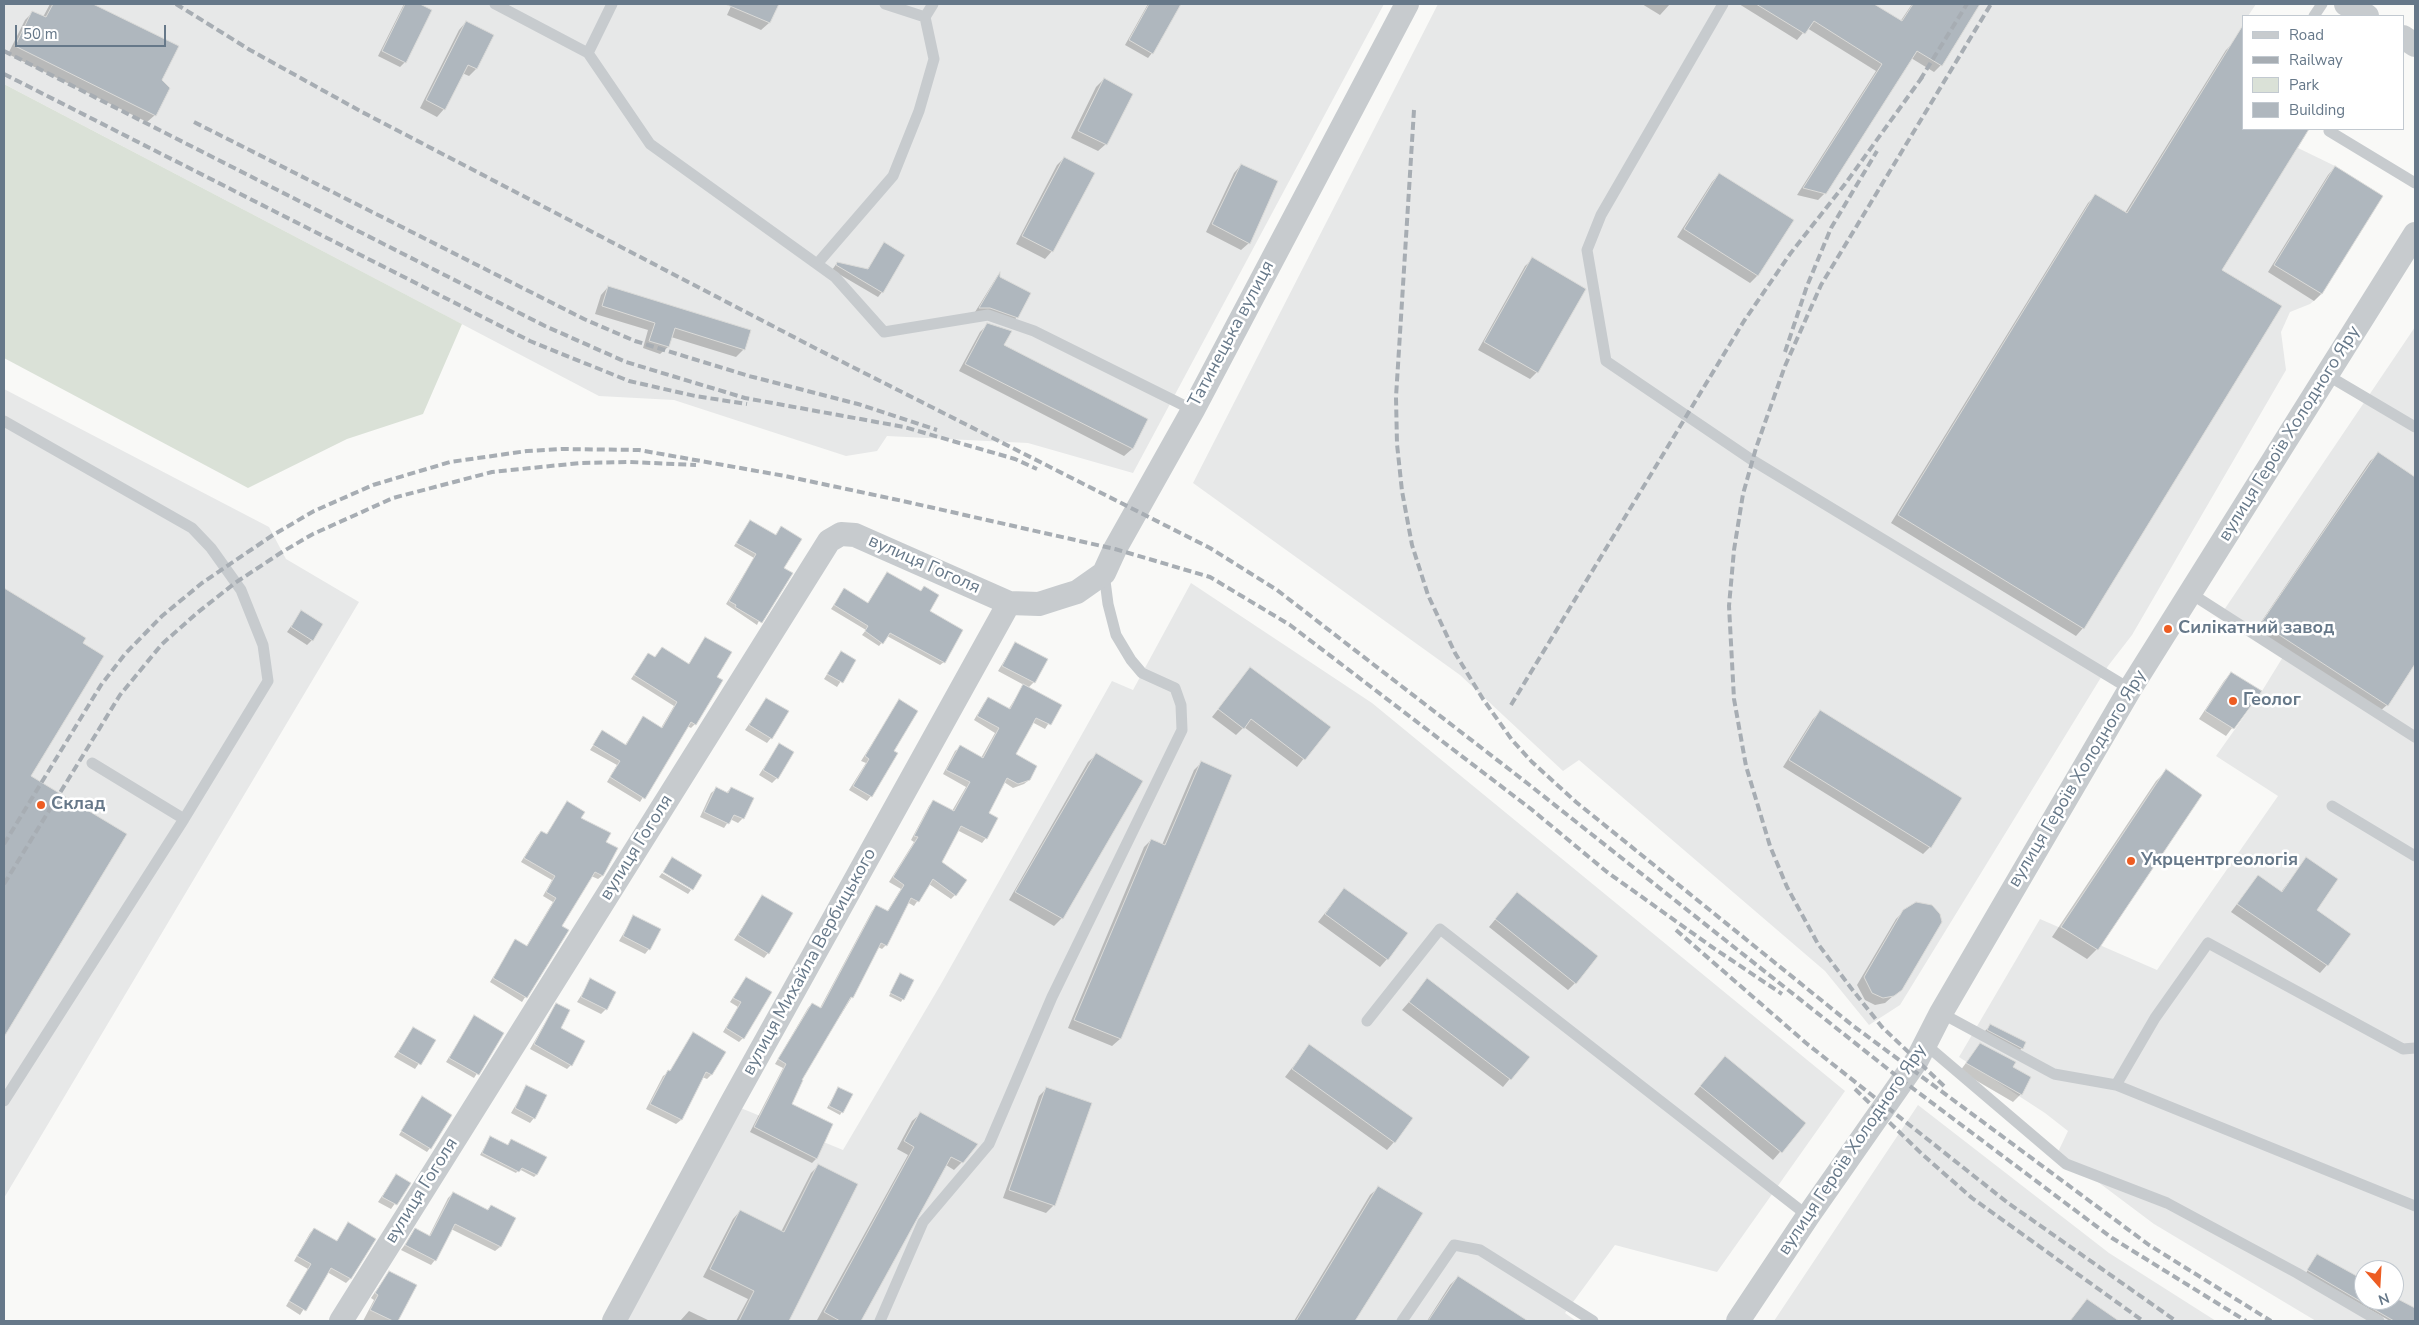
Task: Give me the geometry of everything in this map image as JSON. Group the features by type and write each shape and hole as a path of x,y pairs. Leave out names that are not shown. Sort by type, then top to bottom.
{"street":[{"name":"Татинецька вулиця","path":"1104,573 1114,549 1193,410 1407,4"},
{"path":"2346,4 2365,15"},
{"path":"2404,39 2415,45"},
{"name":"вулиця Героїв Холодного Яру","path":"1738,1321 1808,1216 1907,1075 1941,1013 2130,689 2415,234"},
{"name":"вулиця Гоголя","path":"341,1321 829,541 841,534 855,535 1009,604"},
{"path":"1009,604 1039,604 1077,592 1104,573"},
{"name":"вулиця Михайла Вербицького","path":"614,1321 731,1104 1009,604"}],"lane":[{"path":"495,4 588,53 650,144 835,277 884,332 988,315 1034,331 1193,410"},
{"path":"588,53 612,4"},
{"path":"885,4 925,17"},
{"path":"817,264 893,176 919,111 934,59 925,17 933,4"},
{"path":"1723,4 1601,215 1588,250 1606,361 1752,460 2130,689"},
{"path":"2315,15 2322,4"},
{"path":"2329,131 2415,183"},
{"path":"2327,375 2415,427"},
{"path":"4,421 192,528 211,548 241,590 263,645 268,682 184,819 4,1101"},
{"path":"880,1321 923,1222 989,1144 1052,997 1182,730 1181,705 1175,688 1142,673 1131,660 1116,635 1108,604 1104,573"},
{"path":"2190,593 2415,737"},
{"path":"92,763 184,819"},
{"path":"2332,806 2415,856"},
{"path":"1367,1021 1440,929 1808,1216"},
{"path":"2116,1085 2155,1018 2208,943 2403,1049 2415,1048"},
{"path":"1941,1013 2054,1074 2116,1085 2415,1206"},
{"path":"1925,1044 2066,1164 2167,1203 2297,1273 2379,1321"},
{"path":"1402,1321 1454,1244 1480,1250 1593,1321"}],"shaded area":[{"path":"4,4 1384,4 1133,473 1028,443 887,436 877,451 846,456 674,400 599,396 4,84"},
{"name":"Силікатний завод","path":"1438,4 2256,4 2249,15 2242,15 2242,27 2233,41 2242,130 2308,130 2298,148 2335,166 2383,196 2322,294 2310,304 2290,312 2281,332 2286,370 2132,635 2108,666 1900,1005 1869,1025 1825,971 1579,760 1563,771 1460,675 1193,483"},
{"path":"2415,327 2415,1321 2316,1321 2154,1224 2058,1152 2068,1131 2045,1113 1959,1057 2040,919 2157,970 2278,796 2216,756 2262,691 2286,652 2224,610"},
{"path":"4,389 269,527 286,559 359,602 4,1198"},
{"path":"1191,583 1372,703 1845,1091 1717,1272 1615,1245 1565,1313 1576,1321 614,1321 731,1104 843,1150 941,984 1112,681 1133,690"},
{"path":"1918,1105 2109,1253 2216,1321 1774,1321"}],"green space":[{"path":"4,84 462,324 423,414 347,439 248,488 4,358"}],"building":[{"path":"53,4 93,4 179,46 162,80 170,88 156,116 15,46 32,11 46,17"},
{"path":"405,4 420,4 432,10 406,63 382,51"},
{"path":"725,4 779,4 770,23"},
{"path":"1149,4 1181,4 1153,54 1129,40"},
{"path":"1756,4 1874,4 1902,21 1913,4 1980,4 1942,66 1917,51 1826,194 1803,188 1882,64 1814,21 1805,34"},
{"path":"466,21 494,35 477,69 468,65 445,110 426,100"},
{"path":"2242,27 2242,130 2308,130 2222,270 2282,306 2084,629 1898,515 2095,194 2127,213"},
{"path":"1104,78 1133,94 1107,145 1078,131"},
{"path":"1064,157 1095,173 1053,252 1022,236"},
{"path":"1241,164 1278,181 1250,244 1212,224"},
{"path":"2335,166 2383,196 2322,294 2274,265"},
{"path":"1719,173 1794,220 1758,276 1684,229"},
{"path":"884,242 905,255 883,293 836,265 837,262 868,269"},
{"path":"1532,257 1586,289 1538,373 1484,342"},
{"path":"1000,272 1000,277 1031,293 1018,318 990,308 979,308"},
{"path":"608,286 751,330 745,350 675,328 669,347 649,341 655,323 602,306"},
{"path":"987,323 1012,331 1004,345 1148,419 1133,449 965,364"},
{"path":"2378,452 2415,477 2415,664 2388,706 2261,623"},
{"path":"750,520 776,535 781,526 802,539 784,568 793,573 762,623 735,607 736,605 729,601 756,554 736,543"},
{"path":"887,572 921,591 924,586 939,595 930,611 963,630 945,663 890,633 883,644 865,631 868,626 834,605 844,588 868,603"},
{"name":"Склад","path":"4,588 86,638 83,643 104,656 31,776 127,834 4,1037"},
{"path":"301,610 323,624 313,641 291,627"},
{"path":"705,637 732,652 717,677 723,680 696,725 691,722 645,799 610,777 620,761 593,745 602,730 626,745 643,716 662,728 677,702 634,675 648,653 655,657 662,647 689,664"},
{"path":"1015,642 1048,659 1035,683 1002,666"},
{"path":"841,651 856,660 843,683 827,674"},
{"path":"1250,667 1331,727 1305,760 1251,719 1244,729 1218,709"},
{"name":"Геолог","path":"2231,672 2262,691 2234,729 2205,711"},
{"path":"1023,684 1062,705 1051,725 1036,718 1016,754 1037,766 1030,780 1018,784 1007,778 989,813 998,818 987,839 961,826 942,862 967,880 956,896 933,879 919,902 911,898 887,946 881,943 853,998 851,997 802,1080 792,1104 833,1124 817,1159 754,1127 786,1064 778,1059 812,1003 821,1008 876,905 888,911 904,885 893,877 918,837 914,836 933,800 954,811 970,782 946,770 960,745 983,758 999,728 977,716 988,697 1010,709"},
{"path":"766,698 789,711 772,739 749,725"},
{"path":"899,699 918,711 894,751 898,753 872,797 853,786 869,759 865,756"},
{"path":"1820,710 1962,798 1931,848 1789,760"},
{"path":"779,743 794,752 778,779 763,770"},
{"path":"1096,753 1143,781 1063,919 1015,892"},
{"path":"1201,761 1232,775 1121,1039 1074,1020 1151,839 1165,845"},
{"name":"Укрцентргеологія","path":"2166,769 2202,795 2098,950 2061,927"},
{"path":"716,787 728,793 731,787 754,798 744,819 734,815 729,824 704,812"},
{"path":"567,801 585,812 581,818 611,833 606,842 618,848 603,876 595,872 562,926 569,930 527,998 493,978 515,939 527,946 556,898 546,892 555,876 524,858 541,831 547,834"},
{"path":"672,857 702,875 693,890 663,872"},
{"path":"2306,857 2338,879 2317,910 2351,934 2328,966 2237,904 2258,875 2282,892"},
{"path":"1344,888 1408,933 1388,960 1325,914"},
{"path":"1517,892 1598,956 1576,984 1495,919"},
{"path":"762,895 793,913 769,954 738,935"},
{"path":"1916,902 1932,905 1940,914 1942,922 1902,990 1894,996 1883,998 1872,993 1864,977 1903,910"},
{"path":"633,915 661,929 650,950 623,936"},
{"path":"900,973 914,980 904,1000 890,993"},
{"path":"746,977 772,992 744,1039 726,1028 741,1002 733,998"},
{"path":"590,978 616,992 607,1010 581,997"},
{"path":"1427,978 1530,1057 1511,1080 1409,1002"},
{"path":"556,1003 570,1010 561,1028 585,1041 572,1066 534,1044"},
{"path":"474,1015 504,1033 479,1075 449,1058"},
{"path":"1990,1024 2026,1042 2023,1049 1987,1030"},
{"path":"413,1027 436,1040 421,1065 398,1052"},
{"path":"693,1032 726,1052 712,1075 706,1072 682,1120 650,1104 668,1070 670,1071"},
{"path":"1980,1043 2016,1062 2013,1067 2031,1077 2022,1095 1966,1063"},
{"path":"1309,1044 1413,1118 1395,1143 1292,1069"},
{"path":"1725,1056 1806,1123 1782,1153 1700,1086"},
{"path":"526,1085 547,1095 535,1119 515,1108"},
{"path":"838,1087 853,1094 843,1113 829,1106"},
{"path":"1046,1087 1092,1103 1055,1206 1009,1190"},
{"path":"422,1096 452,1115 431,1149 401,1131"},
{"path":"920,1112 978,1144 963,1163 951,1157 861,1321 840,1321 824,1312 914,1147 904,1141"},
{"path":"490,1136 508,1145 511,1139 547,1157 537,1175 522,1168 519,1172 482,1153"},
{"path":"818,1164 858,1184 789,1321 739,1321 754,1291 710,1269 740,1210 784,1232"},
{"path":"396,1174 411,1183 397,1205 382,1197"},
{"path":"1378,1186 1423,1213 1355,1321 1296,1321"},
{"path":"453,1192 488,1210 491,1205 516,1218 501,1247 455,1224 436,1261 405,1245 415,1228 430,1236"},
{"path":"348,1222 376,1239 351,1279 331,1268 306,1311 289,1301 311,1264 297,1256 314,1228 337,1241"},
{"path":"2317,1254 2354,1274 2354,1298 2307,1270"},
{"path":"389,1271 417,1285 398,1321 393,1321 370,1310 378,1295 375,1293"},
{"path":"1458,1276 1528,1321 1428,1321"},
{"path":"2087,1299 2119,1321 2070,1321"},
{"path":"2404,1302 2415,1308 2415,1321 2394,1321 2375,1310 2404,1310"}],"railway":[{"path":"176,4 250,50 362,112 813,347 1210,548 1277,590 1527,783 1903,1081 2112,1238 2246,1321"},
{"path":"1920,80 1967,4"},
{"path":"1944,1086 1882,1027 1851,988 1818,944 1787,887 1770,846 1746,766 1734,699 1729,606 1734,550 1743,494 1756,448 1785,366 1821,285 1991,4"},
{"path":"4,51 545,326 626,362 745,398 904,427 1015,459 1037,469"},
{"path":"4,74 530,341 629,381 695,396 747,404"},
{"path":"1511,705 1744,321 1790,254 1845,184 1923,76"},
{"path":"1414,110 1396,397 1397,444 1402,491 1412,545 1428,595 1455,653 1483,699 1512,740 1532,762 1576,802 1852,1025 2149,1245 2271,1321"},
{"path":"194,122 584,319 635,341 749,376 858,404 937,430"},
{"path":"1785,352 1807,286 1831,228 1877,151"},
{"path":"4,844 101,685 125,654 162,616 202,583 273,535 314,511 373,485 450,462 527,451 562,449 639,450 785,476 903,501 1115,549 1210,577 1290,625 1531,809 1607,872 1782,994"},
{"path":"4,884 120,695 162,644 235,583 282,552 313,534 393,498 492,472 580,463 630,462 696,465"},
{"path":"1676,930 1806,1043 2008,1203 2176,1321"},
{"path":"1855,1089 1923,1155 1972,1198 2143,1321"}],"place":[{"name":"Силікатний завод","path":"2168,629"},
{"name":"Геолог","path":"2233,701"},
{"name":"Склад","path":"41,805"},
{"name":"Укрцентргеологія","path":"2131,861"}]}
